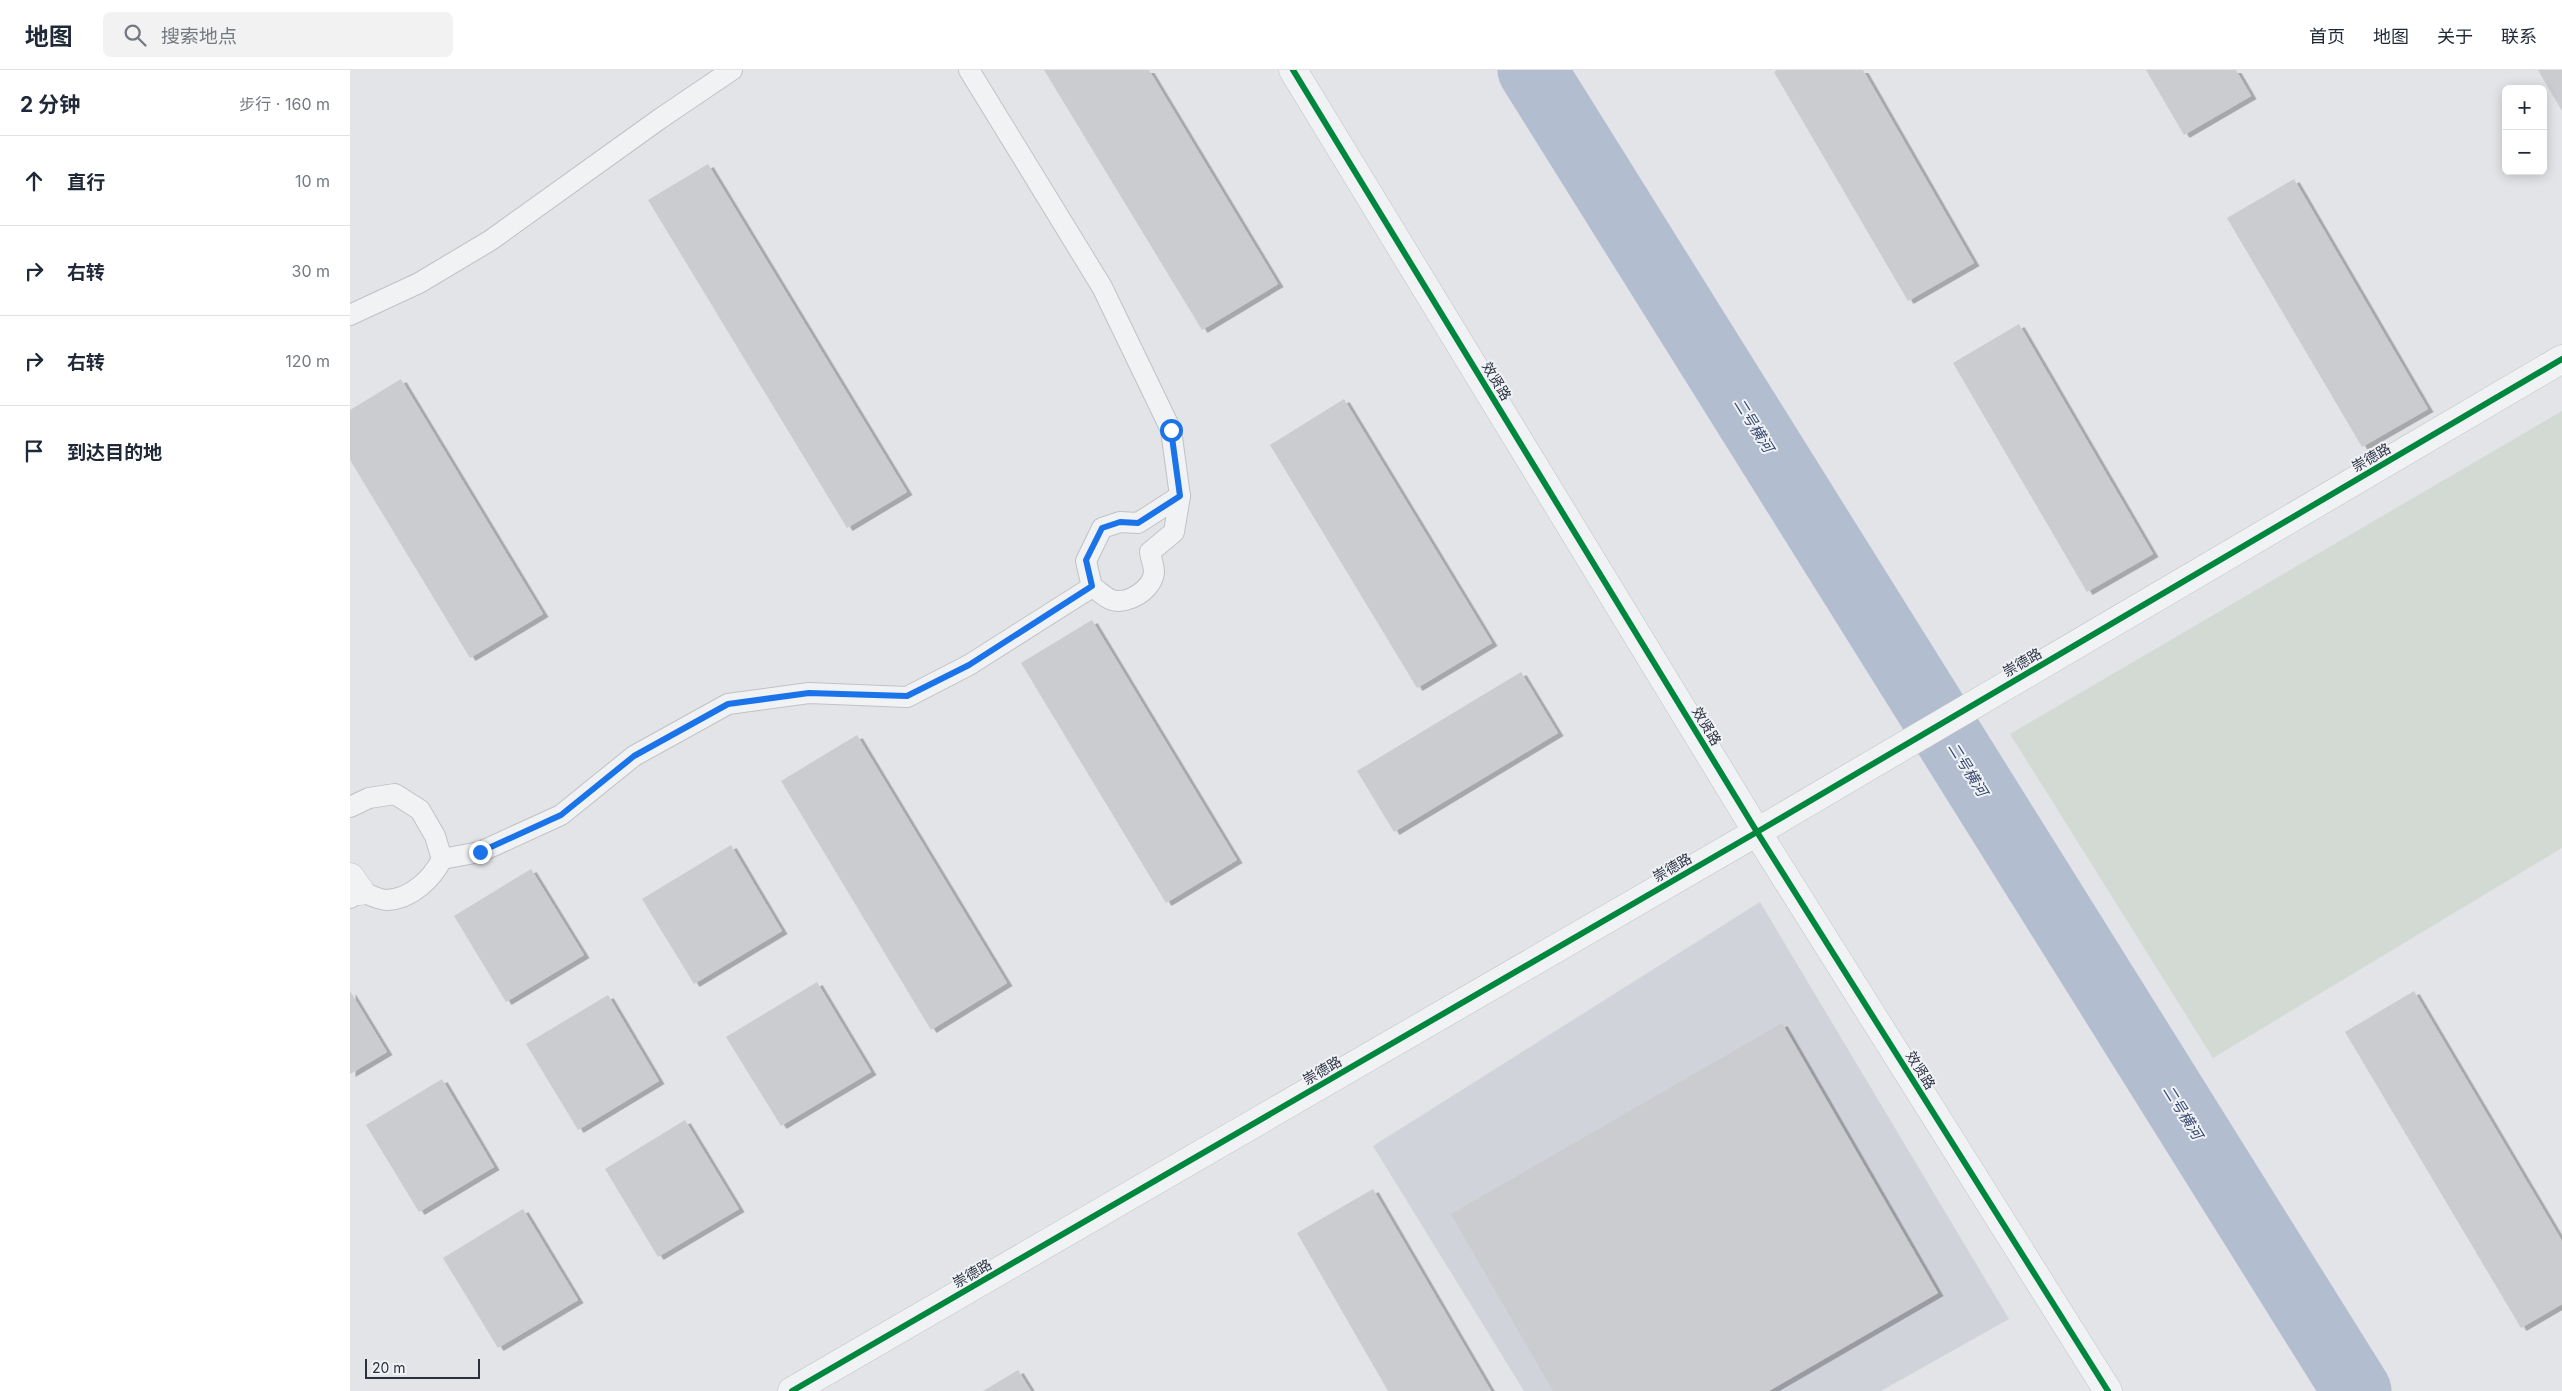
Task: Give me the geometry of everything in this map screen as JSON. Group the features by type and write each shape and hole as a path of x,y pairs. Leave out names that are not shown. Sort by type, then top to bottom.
{"street":[{"name":"效贤路","path":"1293,70 1757,832 2108,1391"},
{"name":"崇德路","path":"792,1391 1757,832 2562,359"}],"lane":[{"path":"350,315 419,283 492,240 661,118 732,70"},
{"path":"969,70 1102,287 1171,430 1180,496 1174,532 1150,552 1154,573 1149,584 1141,593 1126,600 1112,600 1092,586 1086,560 1102,528 1120,522 1138,523 1180,496"},
{"path":"442,859 480,852 561,815 634,756 728,704 809,693 907,696 969,665 1092,586"},
{"path":"350,807 369,798 395,794 420,810 435,836 442,859 434,874 413,892 386,900 353,889"}],"shaded area":[{"path":"2562,411 2562,848 2213,1058 2010,734"},
{"path":"1760,902 2009,1319 1881,1391 1524,1391 1373,1146"}],"building":[{"path":"1044,70 1149,70 1278,284 1202,330"},
{"path":"1777,70 1863,70 1974,263 1908,301 1774,72"},
{"path":"2146,70 2236,70 2251,96 2184,135"},
{"path":"2538,70 2562,70 2562,111 2547,85"},
{"path":"708,164 907,492 847,528 648,200"},
{"path":"2294,179 2428,409 2362,447 2227,218"},
{"path":"2019,324 2153,554 2087,592 1953,363"},
{"path":"401,379 543,614 470,658 350,460 350,410"},
{"path":"1344,399 1492,643 1417,688 1270,445"},
{"path":"1092,620 1237,860 1166,903 1021,663"},
{"path":"1521,672 1558,733 1394,832 1357,771"},
{"path":"857,735 1007,983 931,1030 781,781"},
{"path":"731,845 782,931 694,984 642,899"},
{"path":"531,869 584,955 506,1002 454,916"},
{"path":"817,982 871,1072 781,1126 726,1037"},
{"path":"350,991 387,1052 350,1074"},
{"path":"2414,991 2562,1241 2562,1304 2521,1328 2345,1032"},
{"path":"608,995 659,1081 578,1130 526,1044"},
{"path":"1782,1023 1938,1293 1769,1391 1553,1391 1451,1214"},
{"path":"442,1079 494,1167 419,1212 366,1125"},
{"path":"685,1120 739,1209 658,1257 605,1169"},
{"path":"1373,1189 1491,1391 1388,1391 1297,1233"},
{"path":"523,1209 578,1300 498,1348 443,1258"},
{"path":"1018,1370 1031,1391 983,1391"}],"waterway":[{"name":"二号横河","path":"1532,70 2357,1391"}],"cycle path":[{"path":"1293,70 1757,832 2108,1391"},
{"path":"792,1391 1757,832 2562,359"}],"route":[{"path":"480,852 561,815 634,756 728,704 809,693 907,696 969,665 1092,586 1086,560 1102,528 1120,522 1138,523 1180,496 1171,430"}]}
